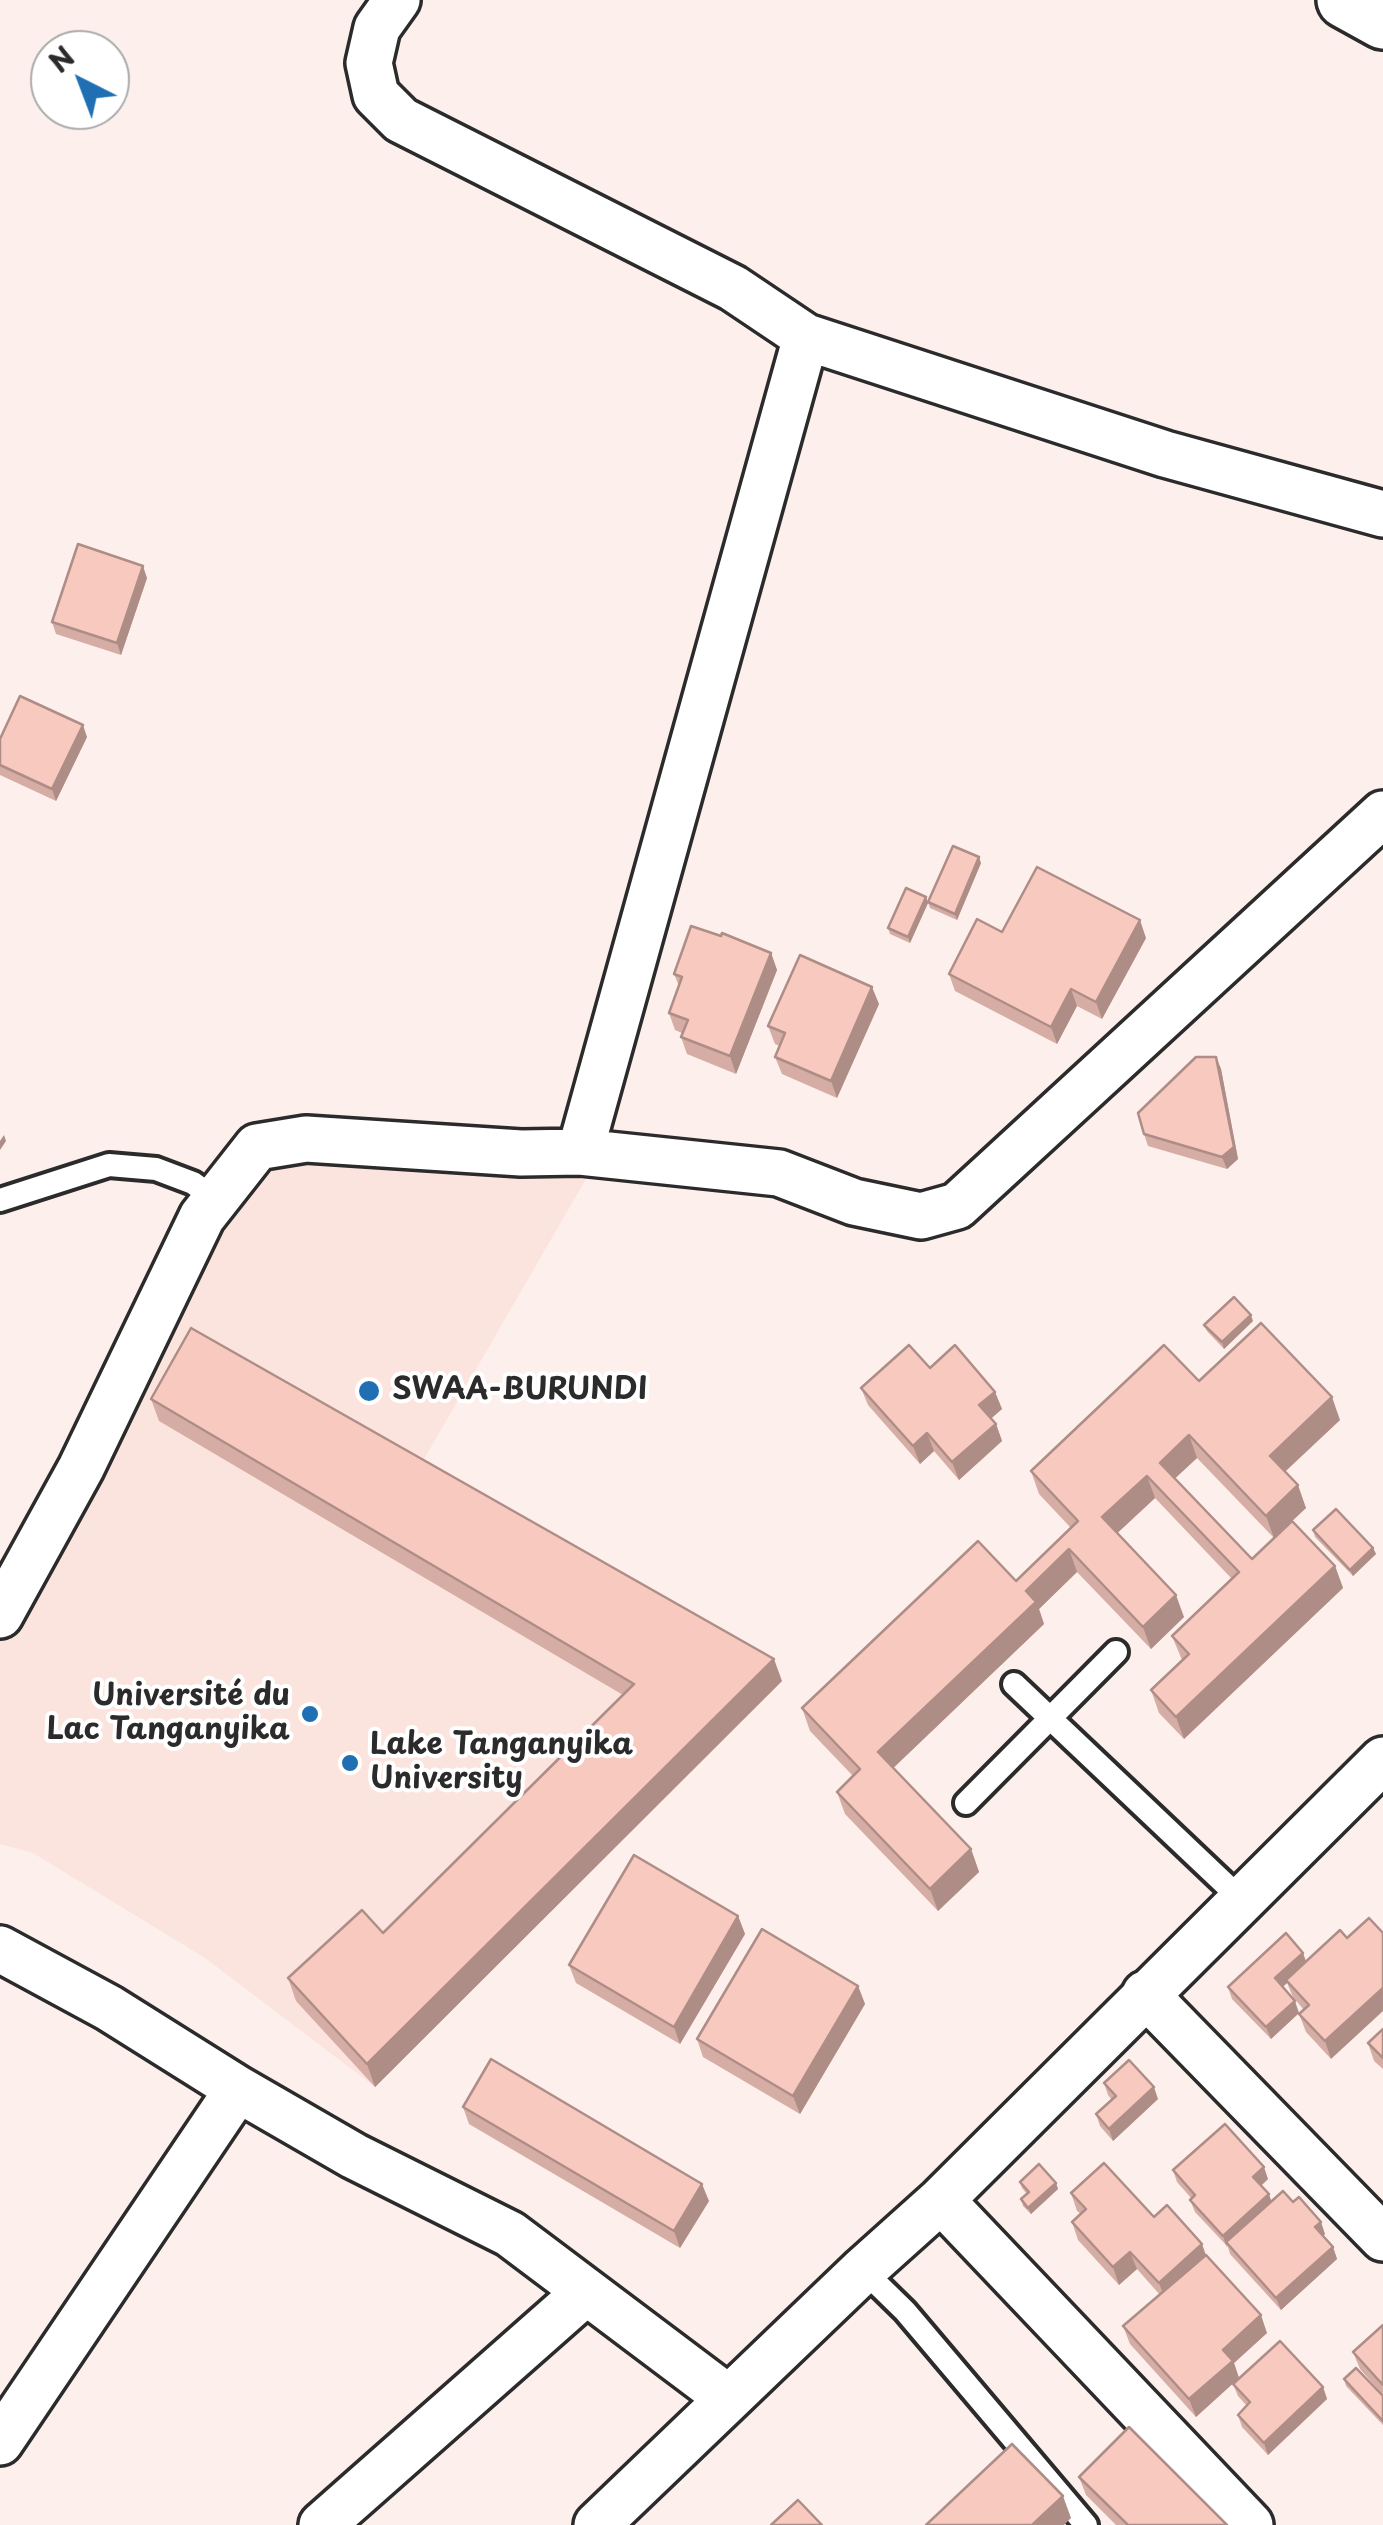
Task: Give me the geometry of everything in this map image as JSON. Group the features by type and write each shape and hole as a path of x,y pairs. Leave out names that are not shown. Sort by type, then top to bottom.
{"main road":[{"path":"1345,0 1383,21"}],"street":[{"path":"397,0 376,28 368,63 376,95 401,120 732,288 806,337 1165,454 1383,514"},
{"path":"580,1152 806,337"},
{"path":"0,1616 82,1468 214,1198 257,1147 306,1139 521,1153 580,1152 780,1173 854,1202 922,1216 958,1206 1383,814"},
{"path":"598,2525 940,2200 1383,1760"},
{"path":"0,1949 110,2008 354,2156 510,2234 728,2398"},
{"path":"1145,1994 1383,2238"},
{"path":"0,2442 238,2089"},
{"path":"940,2200 1250,2525"},
{"path":"322,2525 586,2292"}],"lane":[{"path":"0,1200 109,1165 156,1168 192,1182 214,1198"},
{"path":"966,1803 1116,1652"},
{"path":"1014,1684 1244,1902"},
{"path":"863,2270 905,2312 1086,2525"}],"shaded area":[{"name":"Lake Tanganyika University","path":"276,1157 437,1161 586,1179 416,1473 782,1681 375,2087 205,1958 33,1853 0,1844 0,1595 150,1318"}],"building":[{"path":"78,544 143,566 117,643 52,622"},
{"path":"20,696 83,725 52,789 0,765 0,739"},
{"path":"953,846 979,857 955,914 928,902"},
{"path":"1037,867 1140,920 1096,1002 1071,989 1051,1027 949,974 977,919 1002,932"},
{"path":"906,888 926,897 908,937 888,928"},
{"path":"691,926 721,936 722,933 771,953 730,1056 681,1037 688,1020 669,1013 682,977 674,974"},
{"path":"800,955 872,987 831,1081 775,1057 785,1033 768,1026"},
{"path":"1196,1057 1216,1057 1234,1147 1222,1157 1144,1134 1138,1113"},
{"path":"1234,1297 1251,1315 1222,1342 1204,1325"},
{"path":"1261,1323 1332,1397 1270,1456 1298,1485 1266,1516 1189,1435 1160,1463 1252,1559 1292,1521 1335,1566 1176,1717 1151,1690 1189,1654 1172,1636 1239,1572 1147,1476 1102,1517 1176,1595 1143,1627 1069,1549 1026,1591 1036,1602 878,1752 971,1849 930,1889 837,1792 860,1769 802,1708 978,1541 1016,1581 1078,1521 1031,1471 1164,1345 1199,1381"},
{"path":"191,1328 774,1659 367,2064 288,1978 362,1910 383,1933 634,1684 151,1399"},
{"path":"909,1345 930,1368 955,1345 995,1392 979,1405 996,1424 952,1462 927,1433 913,1446 861,1388"},
{"path":"1336,1509 1373,1548 1350,1570 1313,1530"},
{"path":"634,1855 738,1916 674,2027 569,1965"},
{"path":"1369,1918 1383,1933 1383,1988 1325,2041 1299,2014 1309,2005 1286,1980 1340,1930 1347,1938"},
{"path":"762,1929 858,1986 793,2096 697,2039"},
{"path":"1286,1933 1303,1953 1275,1978 1295,2001 1266,2027 1228,1987"},
{"path":"1383,2029 1383,2058 1368,2043"},
{"path":"491,2059 702,2184 674,2231 463,2107"},
{"path":"1129,2060 1154,2087 1109,2129 1096,2114 1116,2096 1104,2083"},
{"path":"1225,2124 1264,2167 1253,2177 1269,2194 1223,2236 1190,2200 1195,2195 1173,2170"},
{"path":"1104,2163 1154,2217 1167,2205 1202,2244 1159,2283 1130,2252 1113,2267 1072,2222 1086,2209 1071,2193"},
{"path":"1039,2164 1056,2183 1028,2208 1021,2199 1029,2192 1020,2182"},
{"path":"1283,2191 1293,2202 1299,2197 1321,2222 1315,2227 1333,2247 1276,2298 1226,2242"},
{"path":"1206,2255 1261,2315 1223,2350 1233,2361 1189,2399 1123,2326"},
{"path":"1383,2325 1383,2385 1353,2352"},
{"path":"1280,2341 1323,2387 1264,2443 1238,2415 1250,2402 1233,2384"},
{"path":"1356,2368 1383,2396 1383,2421 1344,2379"},
{"path":"1129,2427 1227,2525 1128,2525 1079,2477"},
{"path":"1012,2444 1063,2496 1032,2525 926,2525"},
{"path":"798,2500 822,2525 771,2525"}],"place":[{"name":"SWAA-BURUNDI","path":"369,1391"},
{"name":"Université du Lac Tanganyika","path":"310,1714"},
{"name":"Lake Tanganyika University","path":"350,1763"}]}
